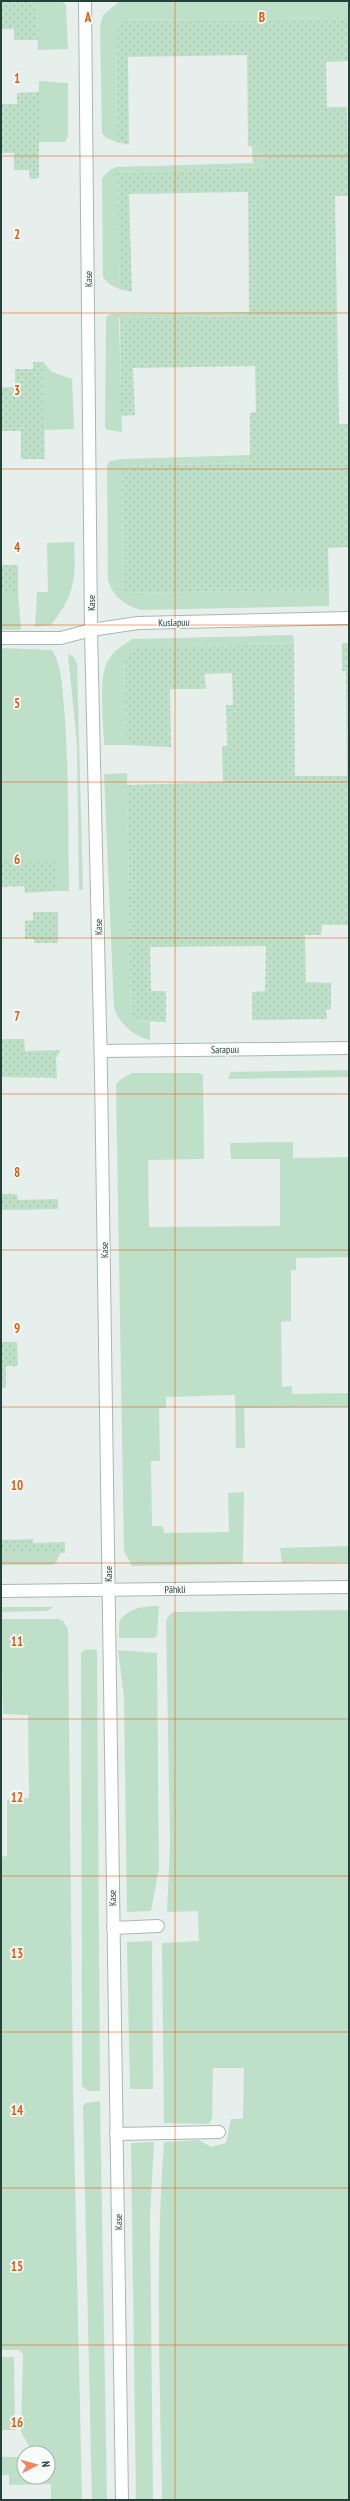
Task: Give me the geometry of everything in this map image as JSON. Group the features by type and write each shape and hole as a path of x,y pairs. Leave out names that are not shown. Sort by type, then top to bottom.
{"street":[{"name":"Kase","path":"85,1 91,630 101,1051 122,2500"},
{"name":"Kuslapuu","path":"1,638 47,639 91,630 138,623 349,618"},
{"name":"Sarapuu","path":"101,1051 349,1048"},
{"name":"Pähkli","path":"1,1591 349,1587"},
{"path":"113,1928 158,1926"},
{"path":"116,2134 219,2132"}],"green space":[{"path":"1,1 37,1 38,40 14,40 14,29 1,29"},
{"path":"37,1 61,1 66,5 68,49 38,50"},
{"path":"120,1 349,1 349,18 119,21 116,31 117,142 106,138 102,133 100,27 103,15"},
{"path":"349,18 349,61 326,62 327,107 347,107 349,196 335,196 339,424 349,424 349,547 328,548 329,590 123,593 122,466 250,463 250,413 256,412 255,366 133,368 135,415 121,416 120,318 249,316 248,192 129,194 132,292 119,289 117,173 263,167 262,146 248,146 247,55 128,57 129,145 117,142 116,31 119,21"},
{"path":"39,81 68,83 68,136 65,142 38,142"},
{"path":"39,92 39,178 30,179 29,170 14,170 14,153 1,153 1,104 17,104 17,93"},
{"path":"252,146 262,146 263,167 117,173 119,289 109,284 103,277 102,178 111,169 117,167 253,163"},
{"path":"250,312 249,316 119,318 122,432 107,430 105,427 106,317 110,314"},
{"path":"33,362 43,362 45,459 21,459 21,431 1,431 1,387 15,387 15,369 33,369"},
{"path":"43,362 52,372 72,379 74,429 44,430"},
{"path":"250,455 250,463 122,466 123,593 329,590 329,606 141,610 129,606 120,600 110,586 108,580 107,464 110,461 122,459"},
{"path":"74,542 74,577 65,605 51,625 35,627 37,592 48,592 47,543"},
{"path":"1,565 18,565 18,593 1,593"},
{"path":"1,593 18,593 21,630 1,630"},
{"path":"293,635 294,644 133,647 124,656 126,745 104,745 102,688 105,667 114,653 132,639"},
{"path":"342,643 349,643 349,925 322,925 321,935 305,935 306,982 331,983 331,1009 326,1010 327,1019 252,1020 252,992 265,991 266,946 150,947 151,991 166,991 166,1022 131,1021 127,785 223,782 222,746 227,746 226,705 233,705 232,673 205,674 206,689 170,689 171,747 126,745 124,656 133,647 294,644 295,776 347,776 346,671 342,671"},
{"path":"1,648 52,650 60,670 67,752 69,891 57,891 57,861 1,861"},
{"path":"68,654 74,657 77,664 83,890 79,890 77,744"},
{"path":"127,773 131,1021 150,1022 150,1040 133,1033 119,1019 114,1008 104,774"},
{"path":"1,861 57,861 57,891 25,893 24,886 1,887"},
{"path":"33,912 58,912 58,943 34,943 34,939 25,939 25,921 33,920"},
{"path":"1,1039 24,1039 25,1051 61,1050 56,1058 57,1078 1,1077"},
{"path":"349,1070 349,1077 228,1079 231,1072"},
{"path":"132,1073 198,1073 203,1075 204,1159 148,1160 149,1227 280,1226 280,1159 231,1159 230,1143 293,1142 293,1158 349,1157 349,1257 296,1258 296,1270 291,1270 291,1321 281,1322 282,1387 292,1386 292,1394 349,1393 349,1407 244,1408 245,1448 236,1448 235,1395 166,1397 166,1408 159,1408 160,1461 151,1461 152,1526 163,1526 164,1533 229,1532 228,1493 244,1492 243,1564 132,1566 124,1551 116,1084 121,1079"},
{"path":"1,1194 17,1194 18,1200 58,1199 58,1209 1,1210"},
{"path":"1,1342 17,1342 18,1366 6,1366 6,1388 1,1388"},
{"path":"33,1539 33,1543 65,1542 65,1553 1,1554 1,1540"},
{"path":"349,1546 349,1562 282,1563 280,1548"},
{"path":"60,1553 56,1563 52,1565 1,1565 1,1554"},
{"path":"159,1606 157,1635 154,1638 119,1638 119,1622 123,1617 131,1611 142,1607"},
{"path":"1,1607 54,1607 46,1611 1,1612"},
{"path":"349,1610 349,2500 162,2500 159,2366 159,2276 161,2187 164,2142 199,2140 211,2147 226,2143 231,2119 243,2119 244,2068 213,2068 212,2119 209,2124 164,2123 162,1943 199,1941 198,1911 167,1912 170,1844 166,1621 169,1615 174,1612"},
{"path":"1,1619 58,1619 63,1621 68,1629 73,2089 82,2500 51,2500 51,2485 56,2485 56,2445 28,2445 21,2432 23,2355 20,2350 1,2350 1,1857 7,1856 7,1800 29,1798 28,1715 3,1714"},
{"path":"86,1649 97,1650 100,2091 88,2091 82,2086 81,1653"},
{"path":"118,1650 157,1653 159,1868 151,1911 127,1912 124,1697"},
{"path":"152,1941 153,2089 130,2089 127,1942"},
{"path":"100,2101 107,2500 92,2500 83,2106 86,2103"},
{"path":"154,2142 150,2217 153,2500 136,2500 131,2143"},
{"path":"1,2357 14,2357 15,2430 1,2430"},
{"path":"1,2457 16,2457 16,2485 9,2485 9,2475 1,2475"}]}
